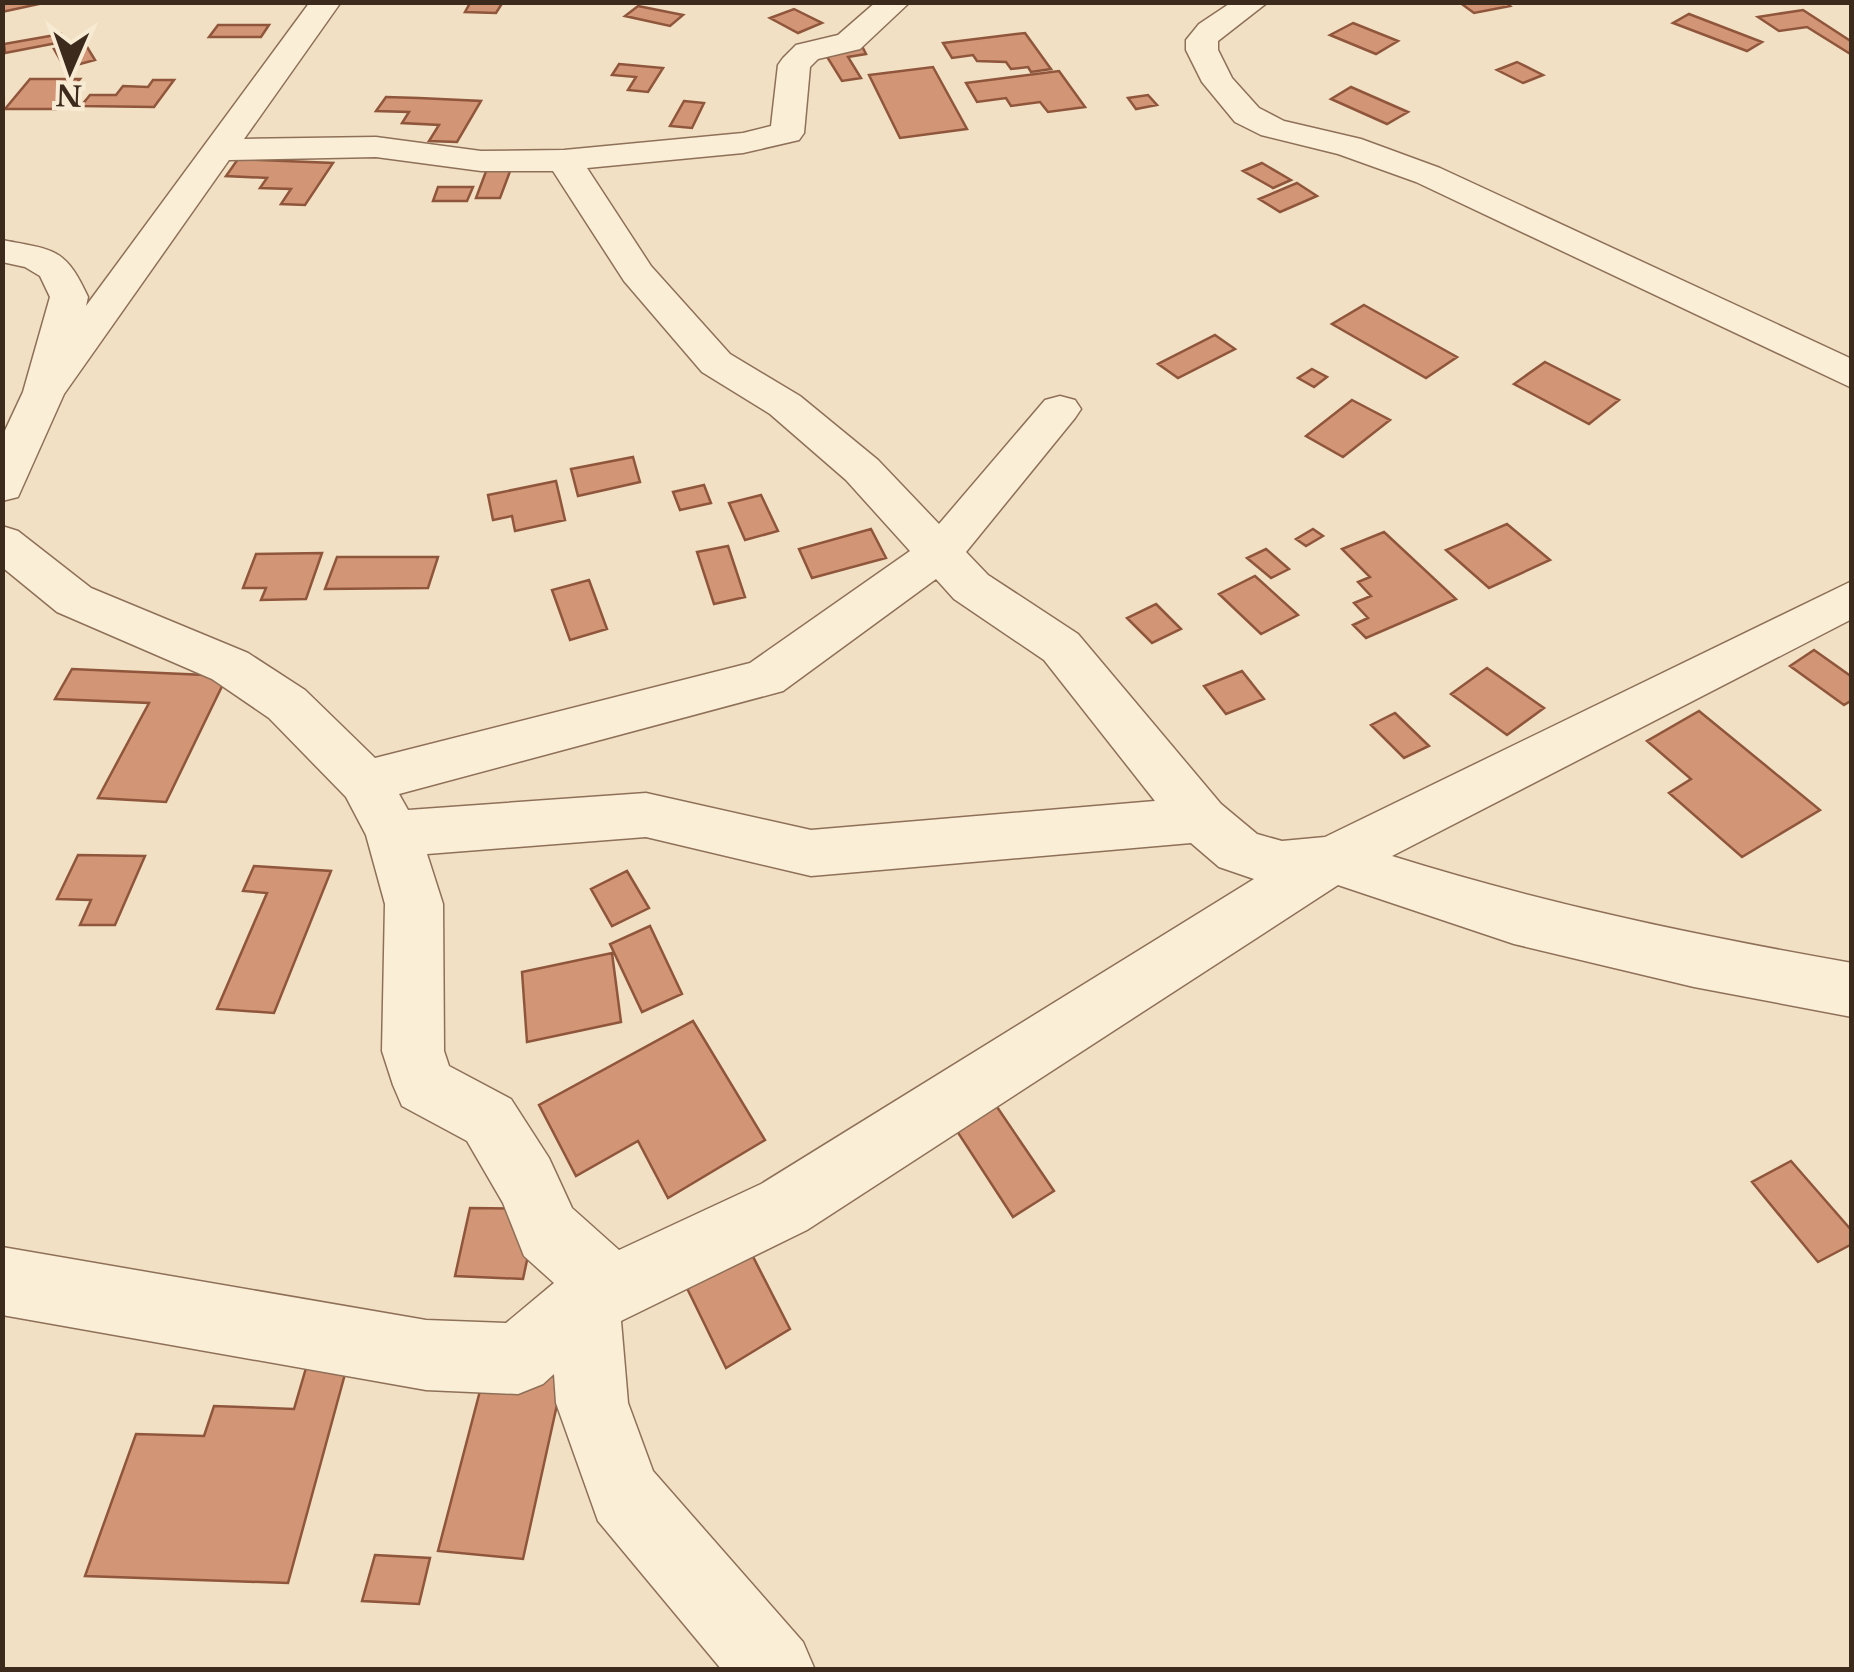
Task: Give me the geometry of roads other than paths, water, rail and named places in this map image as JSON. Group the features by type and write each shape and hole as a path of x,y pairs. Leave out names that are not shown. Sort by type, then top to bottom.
{"street":[{"path":"44,392 326,2"},
{"path":"220,150 376,147 482,161 564,160 743,143 786,133 794,65 807,52 849,42 895,2"},
{"path":"1253,2 1210,30 1202,40 1202,50 1218,82 1248,116 1273,128 1349,146 1428,174 1852,375"},
{"path":"564,160 637,273 716,363 785,404 862,470 992,604 1061,647 1202,820 1239,851 1282,865 1332,860 1514,920 1694,961 1852,990"},
{"path":"2,252 37,258 56,269 69,296 44,392 2,486"},
{"path":"365,782 765,678 940,553 1060,409"},
{"path":"2,542 74,600 230,666 286,704 365,782 394,834 414,904 413,1052 424,1085 489,1120 526,1181 548,1232 594,1273 585,1302 592,1403 624,1494 774,1670"},
{"path":"2,1281 426,1355 518,1359 585,1302 784,1207 1332,860 1852,598"},
{"path":"394,834 646,815 812,853 1202,820"}]}
